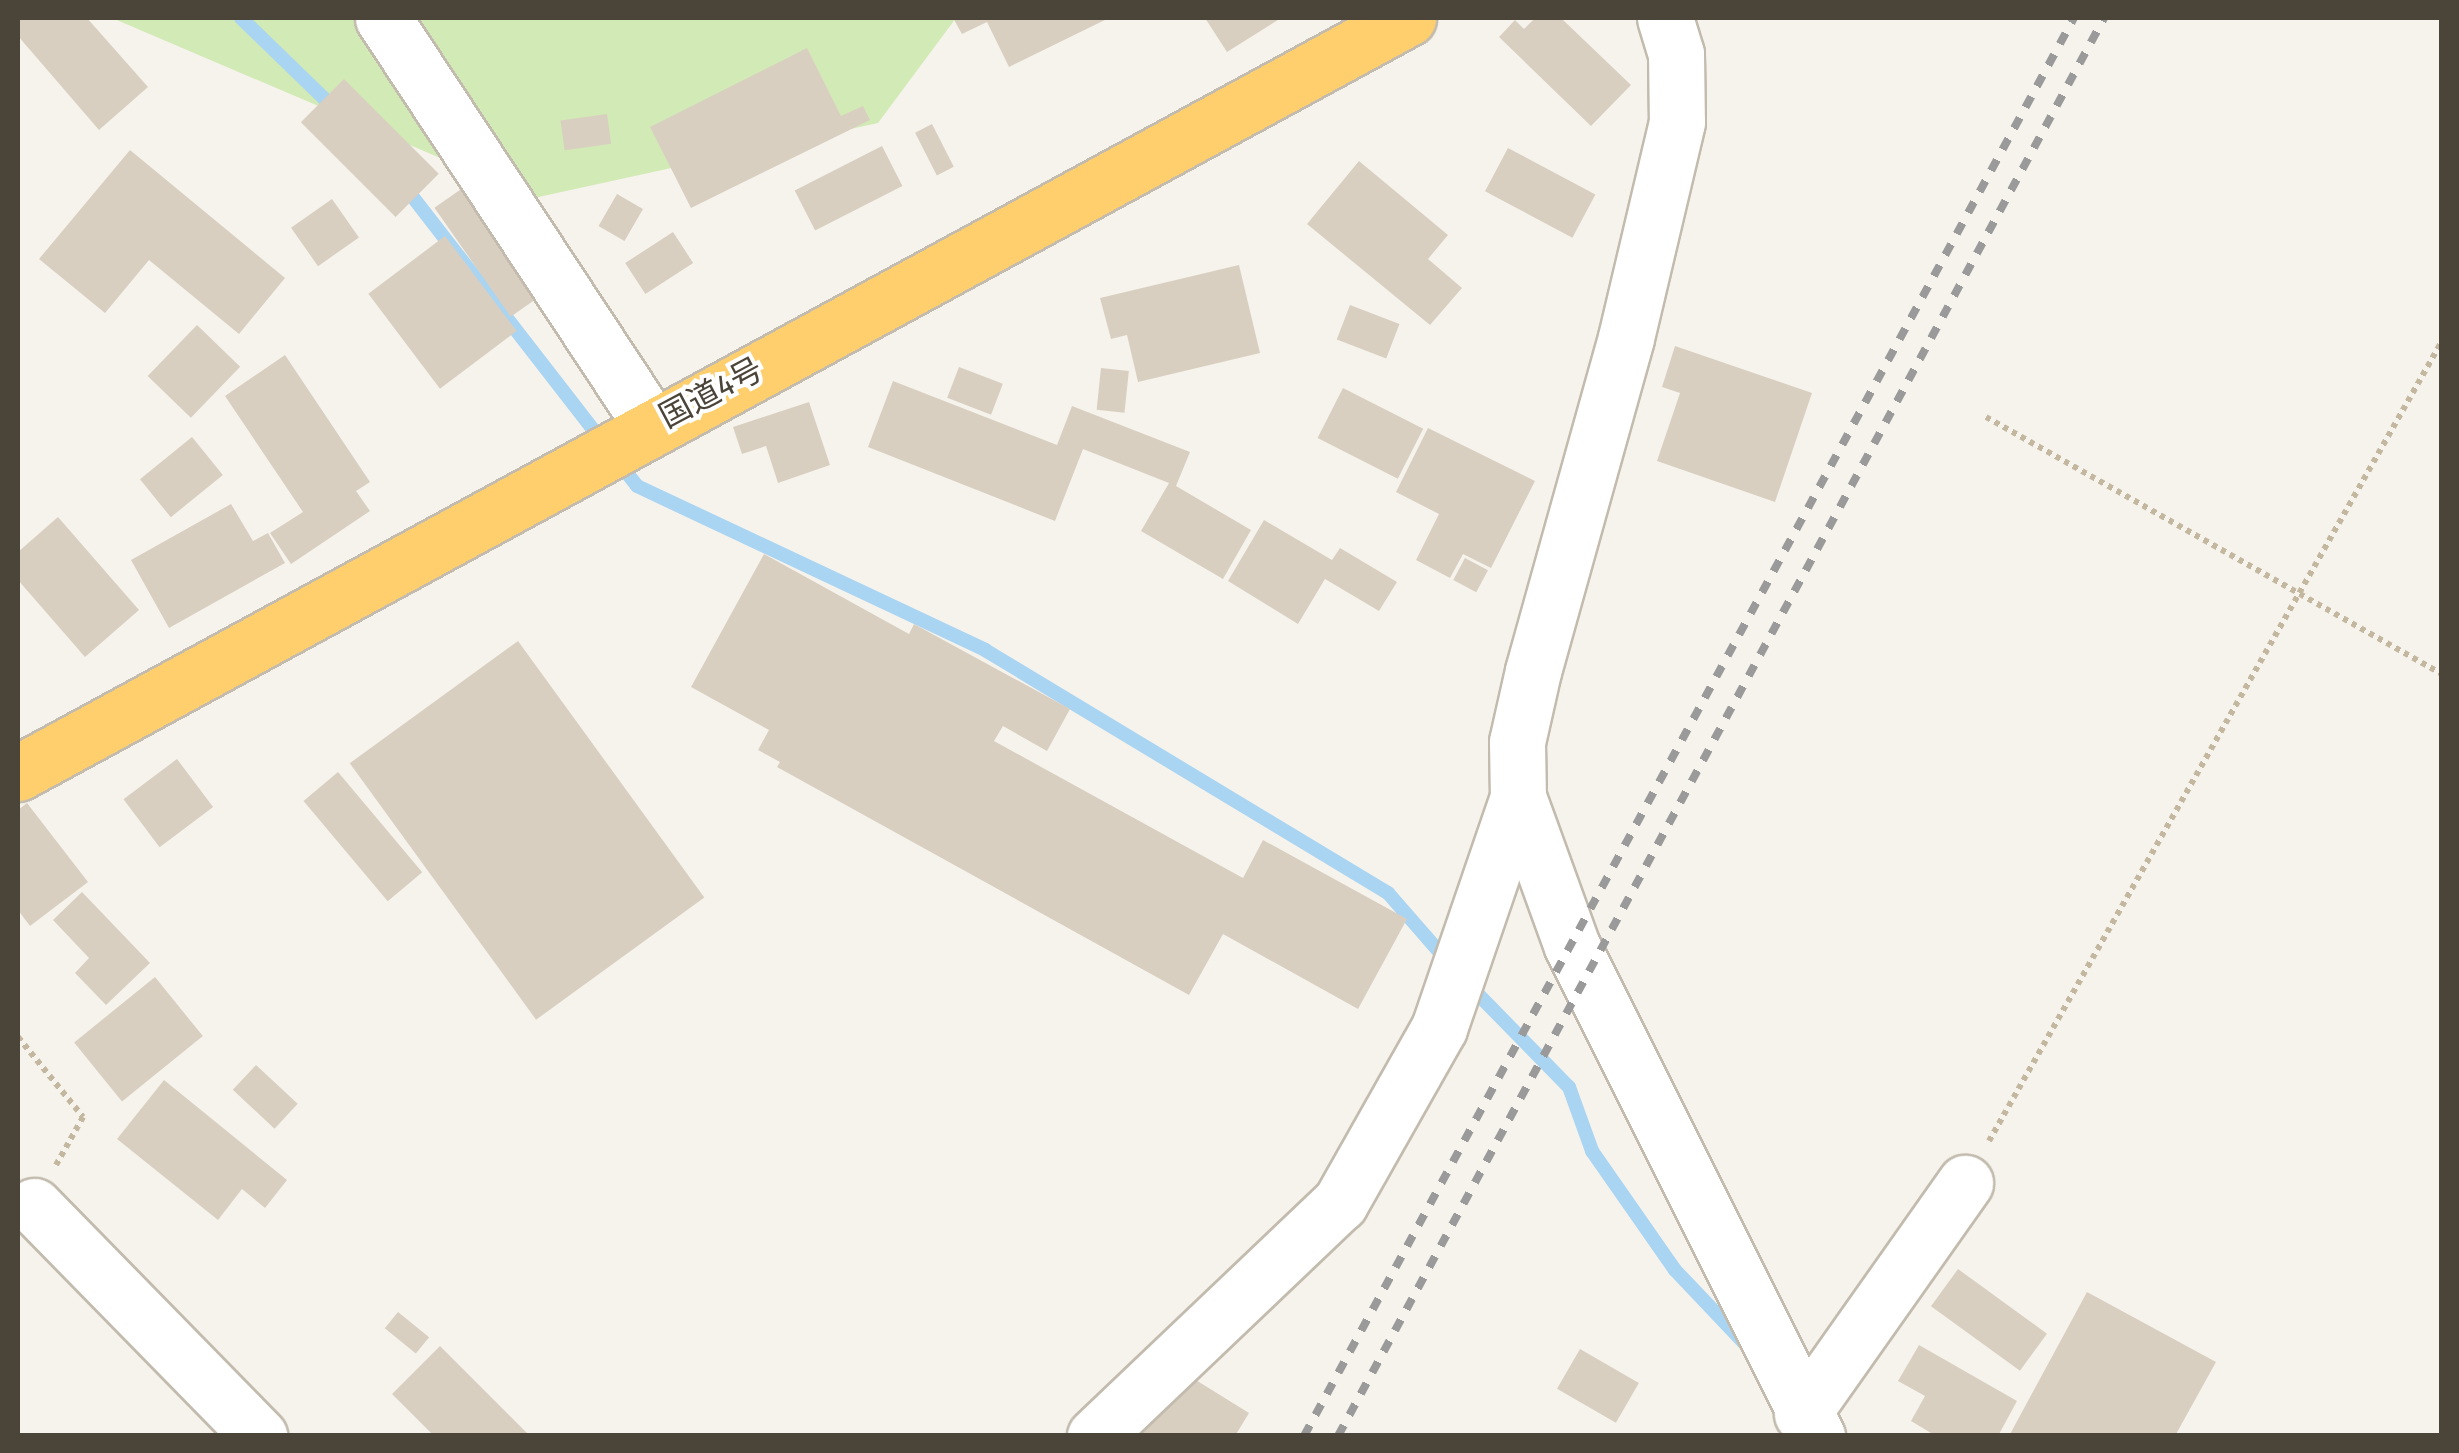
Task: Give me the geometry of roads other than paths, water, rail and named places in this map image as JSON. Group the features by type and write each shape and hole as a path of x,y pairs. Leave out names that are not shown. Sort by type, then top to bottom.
{"highway":[{"name":"国道4号","path":"18,773 651,425 1408,18"}],"street":[{"path":"383,18 651,425"},
{"path":"1665,18 1676,54 1671,154 1533,672 1517,742 1518,797 1572,946 1809,1425"},
{"path":"1095,1436 1340,1203 1439,1028 1518,797"},
{"path":"1809,1425 1965,1183"},
{"path":"34,1206 259,1436"}],"waterway":[{"path":"241,18 337,111"},
{"path":"405,187 603,442"},
{"path":"616,459 637,486 985,650 1388,893 1449,963"},
{"path":"1467,983 1569,1087 1592,1151 1675,1270 1747,1346"}],"railway":[{"path":"1304,1436 2074,18"},
{"path":"1338,1436 2104,18"}]}
